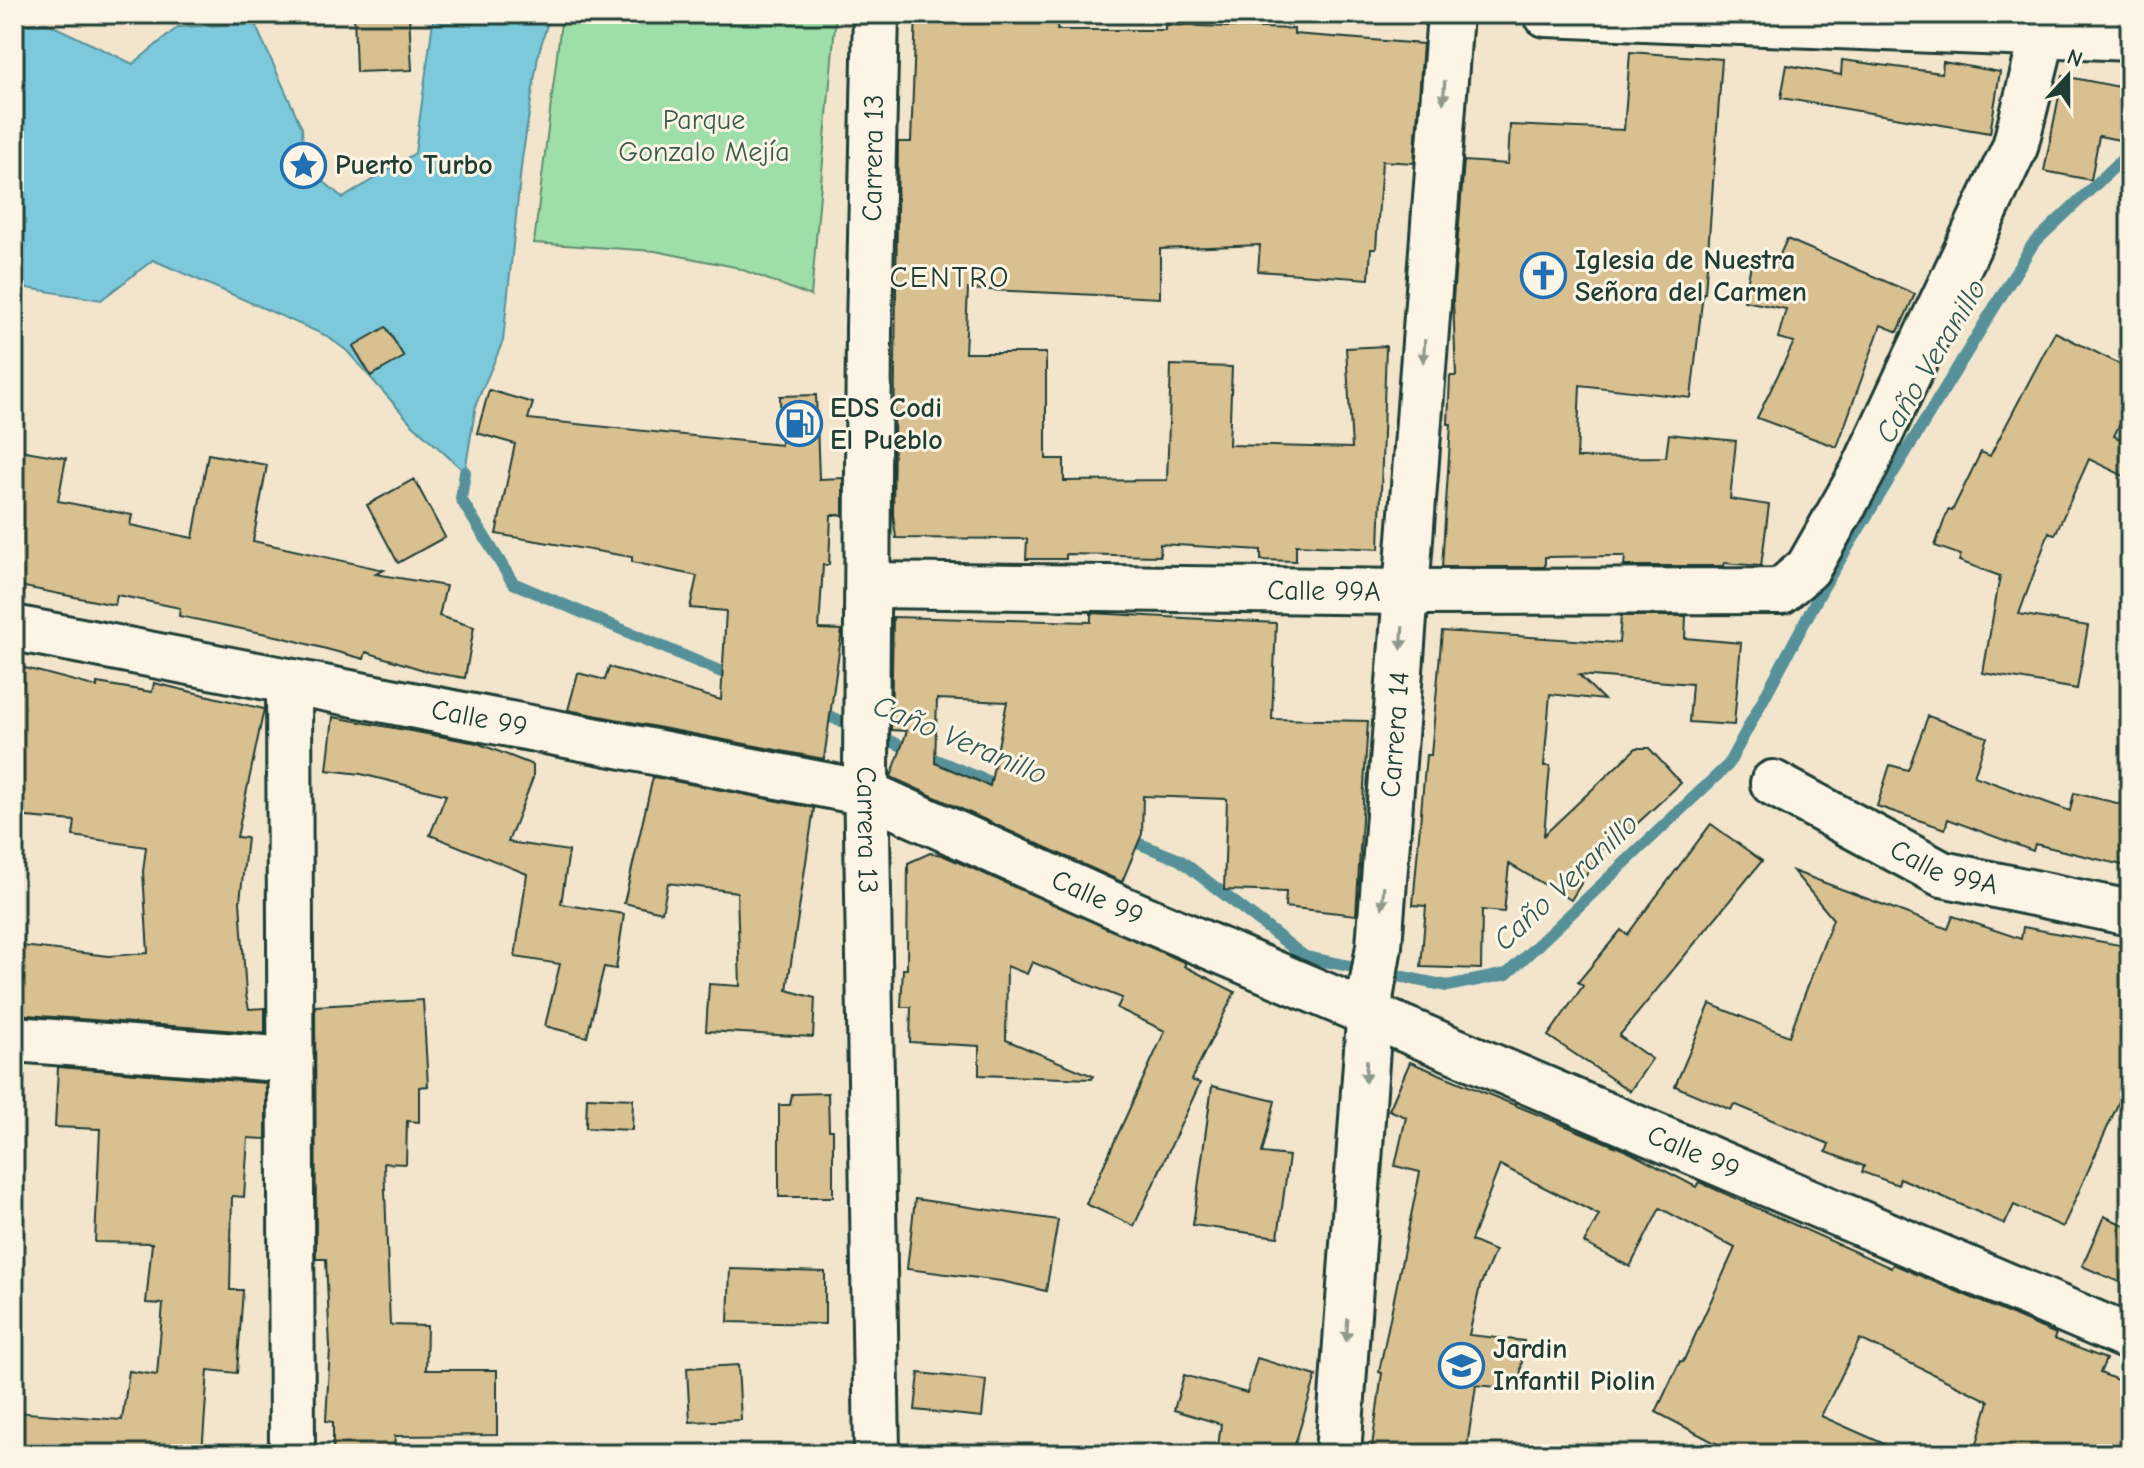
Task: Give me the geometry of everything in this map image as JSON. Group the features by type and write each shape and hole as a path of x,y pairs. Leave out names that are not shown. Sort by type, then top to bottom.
{"street":[{"name":"Carrera 13","path":"876,14 869,328 866,781 877,1454"},
{"name":"Carrera 14","path":"1338,1454 1370,1004 1379,946 1450,14"},
{"path":"1546,14 2046,24 2130,38"},
{"name":"Calle 99A","path":"868,585 1406,592 1781,591 1808,568 1869,459 2015,147 2046,24"},
{"name":"Calle 99","path":"14,628 289,682 866,781 2130,1338"},
{"path":"289,682 292,1454"},
{"name":"Calle 99A","path":"1773,783 1942,874 2130,913"},
{"path":"14,1039 291,1060"}],"green space":[{"name":"Parque Gonzalo Mejía","path":"562,14 836,14 811,296 735,267 655,251 534,243"}],"water":[{"path":"434,14 550,14 538,56 522,159 503,341 476,404 465,472 411,423 347,351 327,336 153,260 101,300 14,286 14,24 47,23 133,64 178,27 255,24 302,128 304,165 343,198 415,153"}],"building":[{"path":"354,14 409,14 412,70 356,72"},
{"path":"916,14 1058,16 1057,30 1165,30 1165,25 1294,29 1294,34 1423,44 1414,163 1382,161 1376,249 1371,249 1369,279 1258,271 1260,245 1160,249 1160,298 968,289 965,353 1046,353 1046,459 1064,459 1064,481 1167,480 1171,365 1232,367 1229,445 1352,448 1346,348 1386,346 1379,549 1296,545 1296,561 1261,560 1261,550 1160,544 1160,556 1066,554 1066,559 1026,559 1027,539 896,538 893,514 898,142 911,142"},
{"path":"1630,52 1722,59 1705,293 1691,398 1580,385 1577,458 1666,457 1669,434 1736,441 1730,499 1769,505 1761,566 1724,563 1724,566 1624,566 1625,556 1612,556 1545,557 1545,567 1442,567 1451,424 1448,424 1450,376 1456,376 1453,299 1464,161 1508,164 1510,125 1624,130"},
{"path":"1842,60 1942,73 1943,62 2000,72 1990,133 1781,98 1787,65 1841,75"},
{"path":"2063,76 2130,89 2130,142 2099,136 2091,180 2044,171"},
{"path":"1787,239 1915,294 1898,332 1881,325 1837,447 1757,418 1794,342 1778,338 1786,309 1744,301 1752,259 1776,263"},
{"path":"386,327 404,357 371,376 353,346"},
{"path":"2055,332 2130,369 2130,403 2114,436 2130,444 2130,479 2089,459 2055,535 2049,532 2019,614 2088,626 2077,689 1983,673 2000,576 1959,561 1961,555 1935,546 1948,510 1952,511 1981,452 1990,456"},
{"path":"489,390 533,403 528,419 781,445 780,396 816,395 819,479 843,478 843,515 831,515 829,565 823,565 819,629 842,630 824,759 568,710 578,673 605,680 609,667 721,700 726,611 690,608 697,576 632,562 632,557 496,534 515,444 477,433"},
{"path":"14,449 66,458 58,501 132,515 130,525 193,538 208,454 267,465 253,541 384,570 376,574 446,586 439,616 474,627 465,678 430,672 366,652 364,659 281,637 179,616 180,608 117,595 115,605 14,585"},
{"path":"414,479 445,537 398,563 367,505"},
{"path":"1091,613 1276,623 1272,719 1368,721 1356,915 1285,907 1286,892 1224,890 1227,799 1143,796 1142,834 1122,882 891,777 907,731 891,730 893,617 1091,622","holes":["937,699 1007,702 990,786 935,763"]},
{"path":"1621,616 1686,616 1685,638 1741,643 1734,725 1689,722 1692,684 1579,675 1604,700 1550,694 1544,766 1550,766 1544,835 1636,748 1649,748 1681,783 1627,833 1618,823 1571,900 1509,864 1504,912 1482,910 1481,969 1421,967 1426,906 1413,905 1426,755 1431,755 1442,631 1619,643"},
{"path":"14,665 97,687 97,683 152,692 154,683 264,709 237,837 247,838 240,901 246,995 249,1009 265,1008 265,1033 14,1014 14,945 109,956 148,953 143,872 146,847 73,836 75,821 14,816"},
{"path":"1928,716 1987,737 1974,776 2070,811 2074,793 2130,806 2130,867 2035,844 2033,851 1948,819 1945,829 1877,806 1890,765 1908,770"},
{"path":"333,717 477,743 533,765 533,778 508,842 569,851 561,904 624,914 616,969 604,967 587,1037 545,1026 560,964 515,957 527,874 430,835 446,795 361,774 327,770"},
{"path":"653,777 814,808 787,990 815,998 813,1037 706,1031 709,984 740,986 737,892 668,883 662,912 624,903"},
{"path":"1711,824 1762,861 1619,1036 1652,1059 1630,1091 1548,1036 1583,986 1578,982 1621,930 1627,935"},
{"path":"930,853 942,855 1186,963 1184,966 1235,992 1191,1080 1200,1083 1134,1226 1086,1204 1165,1031 1117,1008 1122,998 1032,962 1027,974 1007,966 1006,1040 1093,1076 1092,1079 979,1075 979,1046 910,1042 911,1007 901,1007 903,969 907,969 908,863"},
{"path":"1793,871 1948,929 1953,916 2021,939 2023,927 2130,947 2130,1077 2063,1227 2014,1205 2005,1224 1900,1178 1898,1185 1862,1172 1864,1166 1826,1152 1829,1144 1734,1104 1731,1110 1675,1086 1710,1004 1789,1036 1833,919"},
{"path":"423,1000 428,1086 419,1087 419,1122 407,1121 406,1164 384,1163 390,1325 427,1326 426,1370 497,1370 497,1435 395,1436 394,1454 333,1454 333,1422 326,1421 330,1348 326,1259 316,1259 315,1006"},
{"path":"1410,1062 1629,1152 1696,1187 1699,1182 1891,1268 1893,1264 2056,1334 2054,1339 2106,1359 2100,1373 2130,1385 2130,1454 1974,1454 1989,1401 1860,1339 1821,1416 1907,1454 1736,1454 1656,1412 1680,1361 1683,1362 1735,1248 1660,1208 1630,1267 1584,1243 1599,1215 1500,1165 1471,1241 1495,1251 1480,1286 1469,1335 1524,1341 1519,1389 1476,1385 1466,1454 1371,1454 1382,1373 1379,1372 1420,1172 1395,1166 1406,1117 1389,1110"},
{"path":"58,1067 266,1083 266,1139 248,1138 244,1197 232,1196 230,1290 243,1290 237,1373 208,1370 202,1454 14,1454 14,1412 122,1420 129,1371 157,1375 163,1304 146,1303 152,1243 95,1242 100,1129 55,1127"},
{"path":"1212,1086 1275,1101 1262,1153 1289,1156 1278,1237 1193,1225"},
{"path":"828,1093 829,1130 833,1130 833,1197 779,1197 779,1105 790,1105 792,1094"},
{"path":"587,1097 633,1099 632,1130 586,1128"},
{"path":"915,1199 1058,1220 1046,1291 1001,1281 907,1269"},
{"path":"2104,1216 2130,1228 2130,1287 2082,1266"},
{"path":"730,1269 825,1272 825,1324 728,1322"},
{"path":"1257,1358 1316,1376 1292,1454 1217,1454 1221,1424 1174,1410 1184,1375 1247,1393"},
{"path":"738,1365 741,1420 690,1422 687,1368"},
{"path":"919,1373 986,1380 982,1417 915,1410"}],"waterway":[{"name":"Caño Veranillo","path":"1125,838 1180,860 1305,957 1447,986 1507,974 1728,765 1824,586 2033,244 2130,152"},
{"name":"Caño Veranillo","path":"465,472 461,499 513,583 738,679"},
{"name":"Caño Veranillo","path":"818,712 856,727"},
{"name":"Caño Veranillo","path":"873,734 1004,788"}],"place":[{"name":"Puerto Turbo","path":"304,165"},
{"name":"Iglesia de Nuestra Señora del Carmen","path":"1544,276"},
{"name":"EDS Codi El Pueblo","path":"799,424"},
{"name":"Jardin Infantil Piolin","path":"1462,1365"}],"district":[{"name":"CENTRO","path":"950,277"}]}
